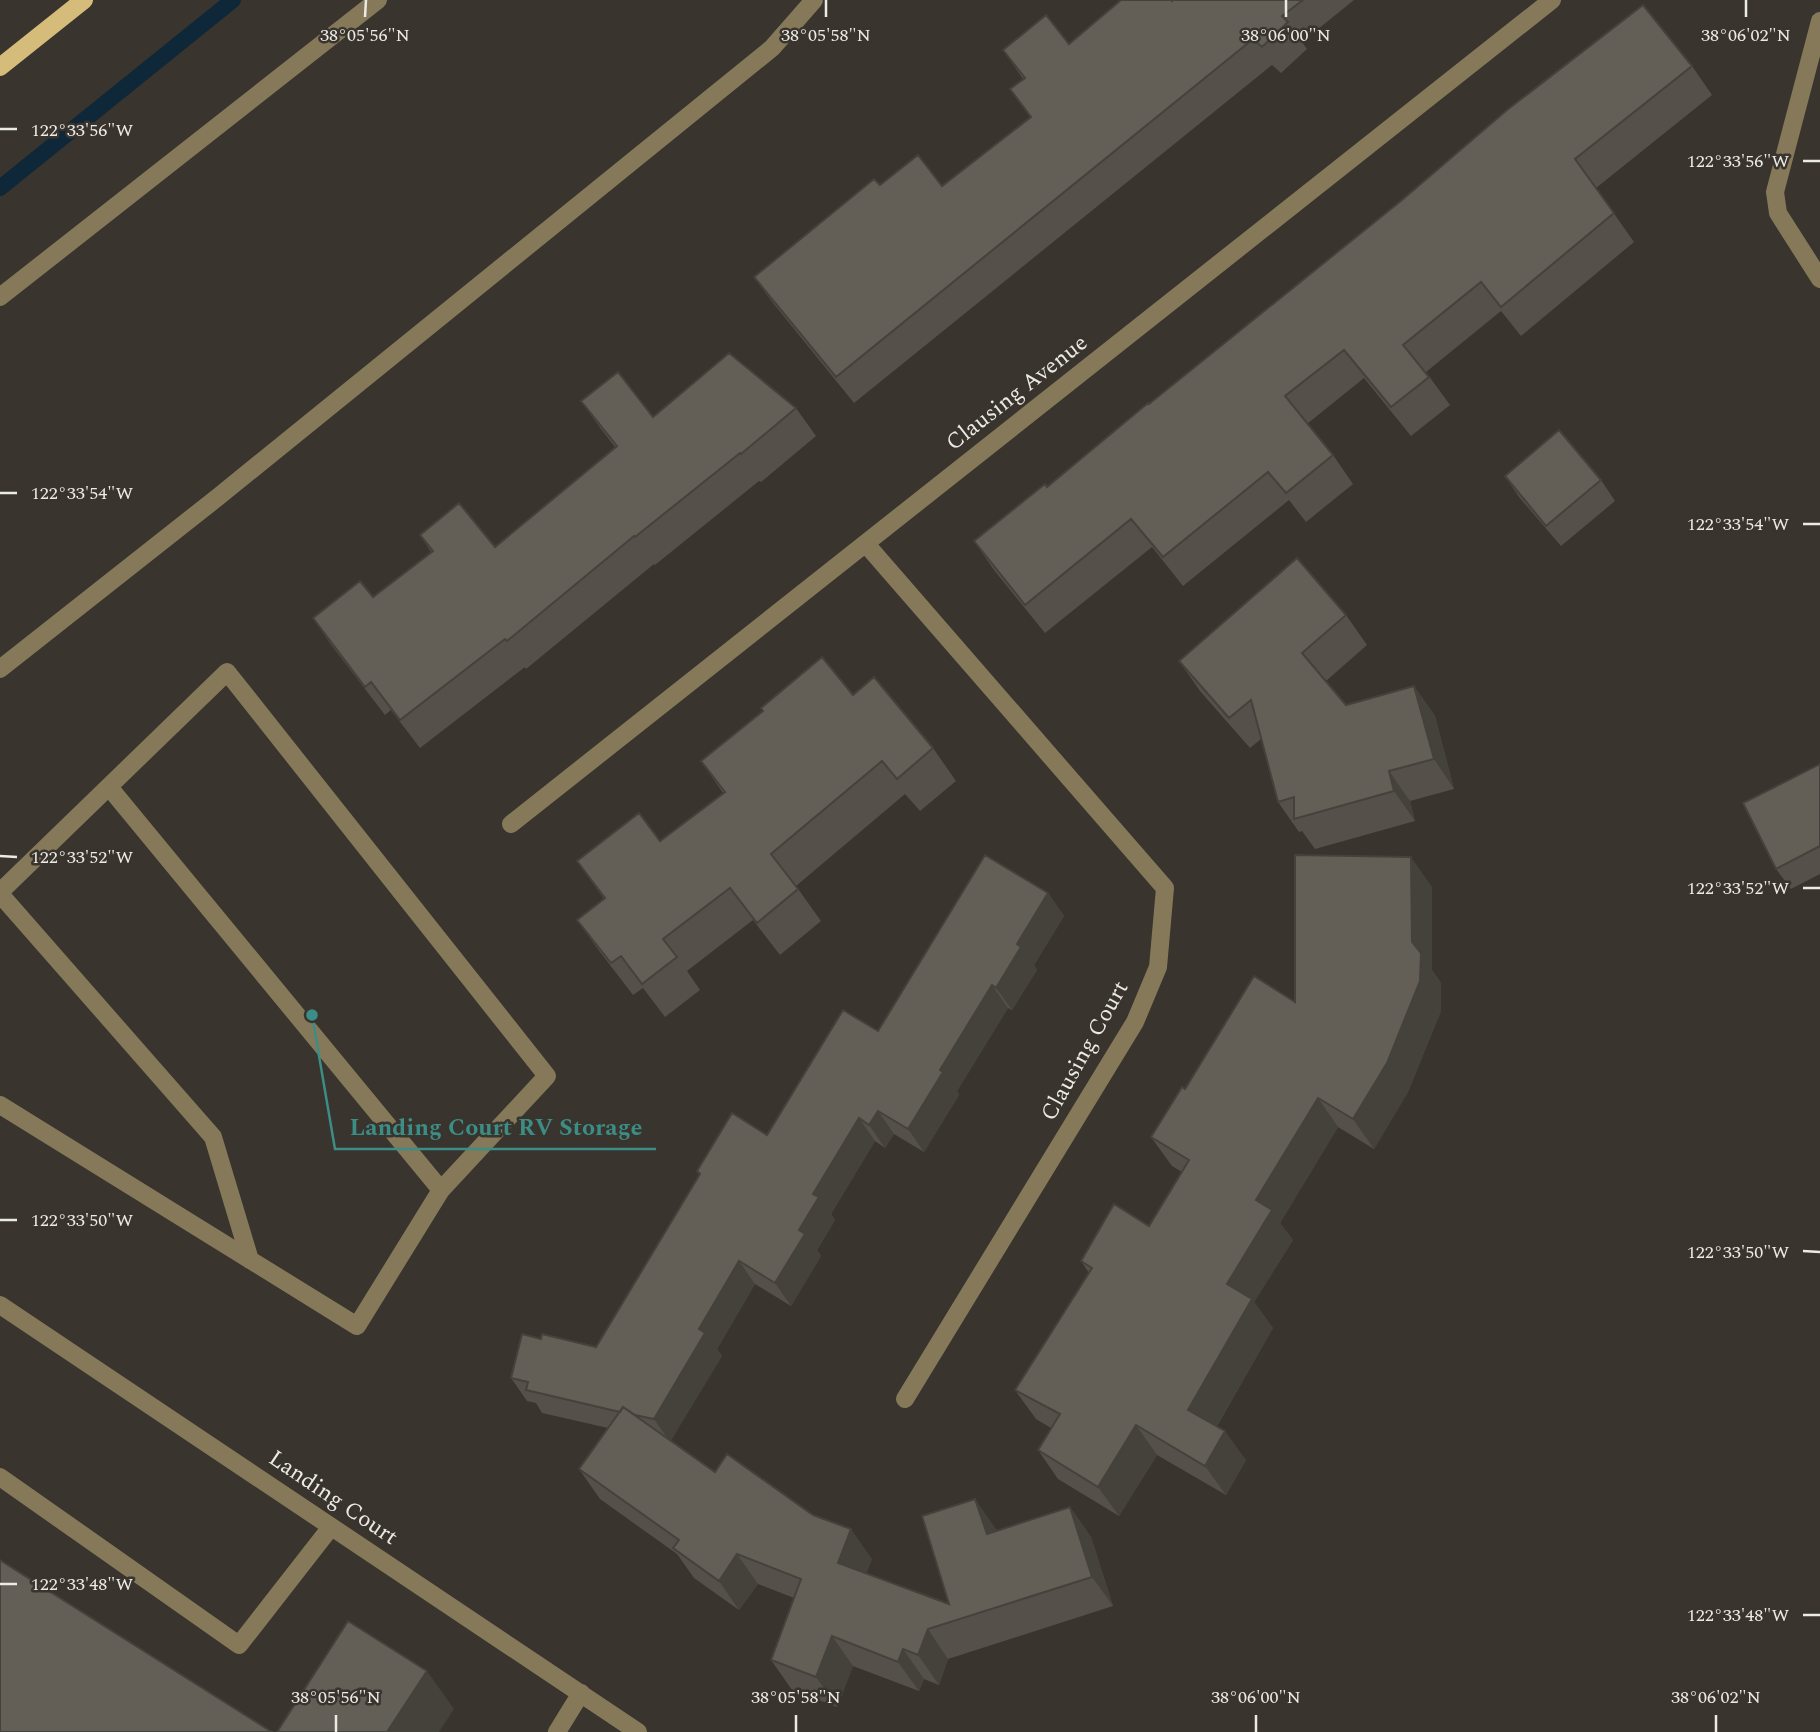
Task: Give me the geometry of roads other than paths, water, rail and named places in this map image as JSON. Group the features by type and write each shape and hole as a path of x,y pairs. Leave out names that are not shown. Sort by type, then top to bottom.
{"main road":[{"path":"0,67 83,0"}],"street":[{"path":"0,297 378,0"},
{"path":"0,669 218,497 772,48 814,0"},
{"name":"Clausing Avenue","path":"511,824 1552,0"},
{"path":"1820,21 1775,192 1778,213 1820,279"},
{"name":"Clausing Court","path":"866,544 1164,888 1158,967 1135,1022 905,1399"},
{"path":"0,1105 250,1260 357,1326 441,1190 547,1076 227,672 0,893 213,1137 250,1260"},
{"path":"109,786 441,1190"},
{"name":"Landing Court","path":"0,1305 638,1732"},
{"path":"0,1477 239,1645 331,1527"},
{"path":"557,1732 581,1693"}],"waterway":[{"path":"0,188 233,0"}],"place":[{"name":"Landing Court RV Storage","path":"312,1015"}]}
